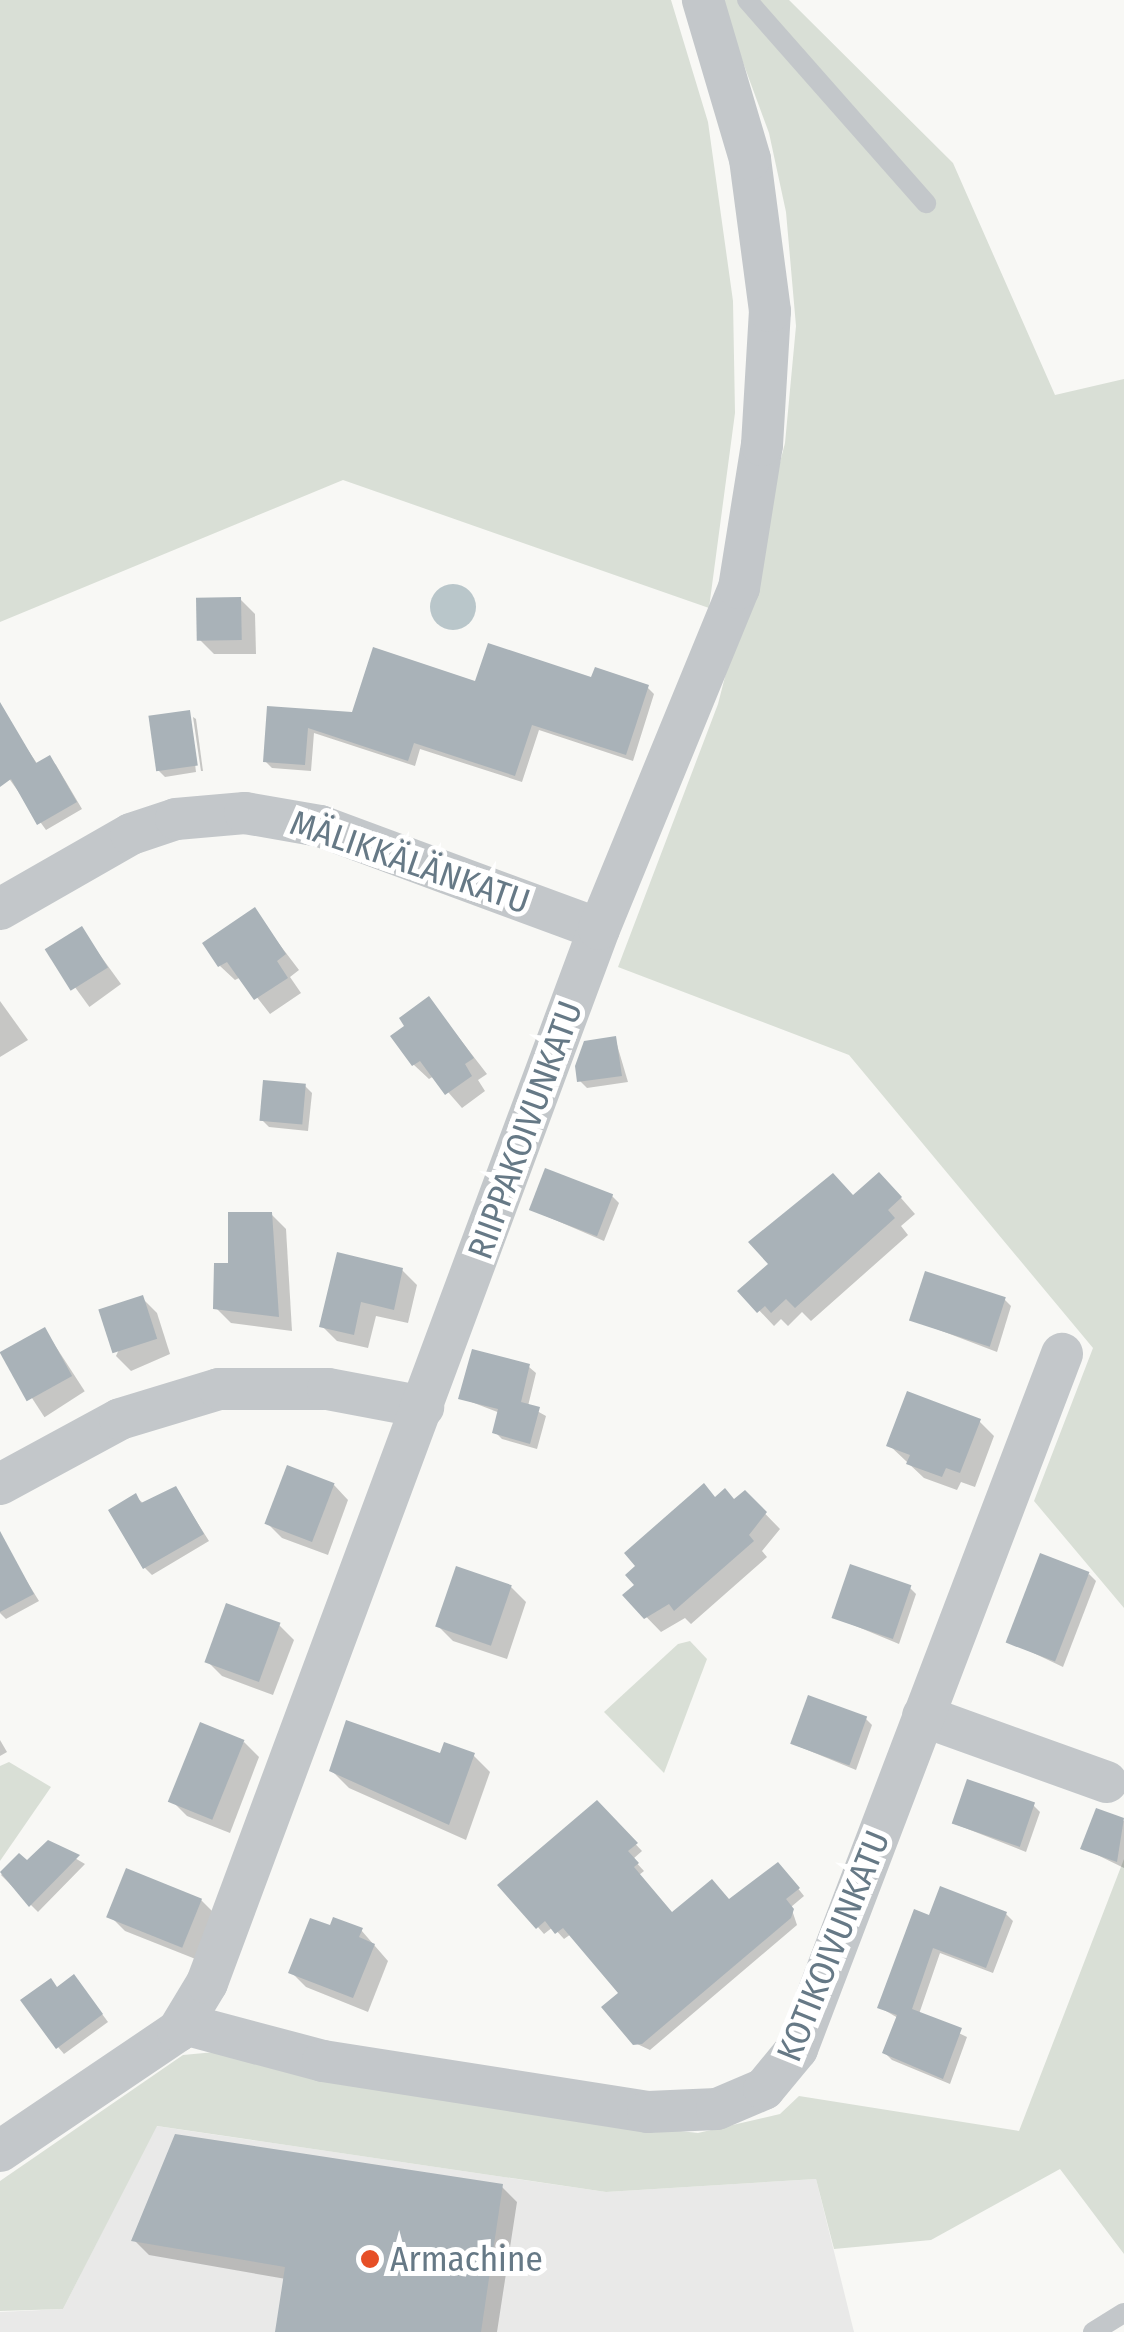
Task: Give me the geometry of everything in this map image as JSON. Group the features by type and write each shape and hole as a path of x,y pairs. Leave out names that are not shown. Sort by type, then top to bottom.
{"street":[{"name":"RIIPPAKOIVUNKATU","path":"0,2150 184,2024 208,1983 598,929 739,588 762,445 770,311 750,159 704,0"},
{"name":"MÄLIKKÄLÄNKATU","path":"0,909 131,834 176,819 245,813 320,826 598,929"},
{"name":"KOTIKOIVUNKATU","path":"184,2024 323,2060 648,2112 686,2114 743,2101 780,2075 797,2049 1062,1354"},
{"path":"0,1484 120,1419 219,1389 328,1389 423,1407"},
{"path":"923,1716 1106,1782"}],"lane":[{"path":"747,0 926,202"},
{"path":"1093,2332 1124,2313"}],"shaded area":[{"path":"0,0 671,0 708,122 733,301 735,413 709,608 343,480 0,622"},
{"path":"720,0 789,0 953,163 1055,395 1124,379 1124,1608 1034,1501 1093,1348 849,1055 618,967 718,704 785,443 796,326 786,212 769,133"},
{"path":"453,584 469,591 476,607 469,623 453,630 437,623 430,607 437,591"},
{"path":"690,1641 707,1659 664,1773 604,1712 678,1644"},
{"path":"9,1762 51,1787 0,1861 0,1766"},
{"path":"1124,1859 1124,2254 1060,2169 931,2240 834,2249 816,2179 606,2192 157,2126 63,2309 0,2311 0,2181 183,2055 215,2052 589,2121 698,2133 780,2114 799,2096 1019,2131"},
{"path":"156,2126 606,2192 816,2179 854,2332 0,2332 0,2312 63,2309"}],"building":[{"path":"241,597 242,640 197,641 196,598"},
{"path":"488,643 591,677 595,667 649,685 626,755 532,725 515,776 414,743 408,761 308,728 305,765 263,762 267,706 352,712 373,647 475,681"},
{"path":"0,702 36,763 50,755 77,802 37,825 11,779 0,787"},
{"path":"190,710 198,765 156,771 148,716"},
{"path":"255,907 286,954 277,961 288,978 254,1000 227,962 218,967 202,943"},
{"path":"82,926 108,968 71,991 45,949"},
{"path":"429,996 474,1058 465,1064 472,1076 445,1095 420,1061 412,1066 390,1036 404,1026 399,1018"},
{"path":"616,1036 622,1076 577,1082 575,1066 584,1041"},
{"path":"263,1080 306,1084 302,1125 259,1121"},
{"path":"545,1168 613,1194 597,1236 529,1210"},
{"path":"879,1172 902,1197 888,1210 895,1218 795,1308 786,1299 771,1313 765,1306 757,1313 737,1291 768,1264 748,1242 833,1173 853,1195"},
{"path":"228,1212 272,1212 279,1317 213,1309 214,1263 228,1263"},
{"path":"337,1252 403,1268 394,1310 361,1302 354,1335 319,1327"},
{"path":"925,1271 1006,1297 990,1347 909,1320"},
{"path":"143,1295 157,1339 113,1353 98,1310"},
{"path":"45,1327 72,1376 27,1401 0,1352"},
{"path":"472,1349 530,1364 521,1402 540,1407 530,1444 492,1433 498,1409 458,1399"},
{"path":"907,1391 981,1419 960,1473 946,1468 942,1477 906,1464 910,1455 886,1446"},
{"path":"287,1465 335,1483 312,1542 264,1524"},
{"path":"704,1483 715,1497 725,1488 734,1499 745,1490 767,1512 749,1535 754,1541 674,1611 669,1604 644,1619 622,1595 634,1585 625,1575 635,1566 624,1553"},
{"path":"176,1486 204,1534 143,1569 108,1510 136,1493 141,1503"},
{"path":"0,1531 34,1594 0,1612"},
{"path":"1040,1553 1089,1572 1055,1662 1006,1643"},
{"path":"850,1564 911,1585 893,1639 831,1618"},
{"path":"456,1566 512,1585 491,1646 435,1627"},
{"path":"226,1603 281,1623 259,1682 204,1662"},
{"path":"808,1695 867,1717 849,1765 790,1744"},
{"path":"346,1720 440,1753 444,1742 475,1753 449,1825 329,1771"},
{"path":"200,1722 245,1740 212,1820 168,1802"},
{"path":"967,1779 1035,1802 1020,1847 952,1823"},
{"path":"597,1800 638,1843 628,1851 639,1863 634,1867 672,1912 712,1879 729,1899 778,1862 800,1888 786,1899 794,1909 791,1918 642,2044 633,2045 601,2007 618,1993 563,1928 555,1934 545,1921 536,1929 497,1885"},
{"path":"1096,1808 1124,1818 1117,1862 1080,1849"},
{"path":"48,1840 80,1855 29,1907 0,1872 19,1853 27,1860"},
{"path":"126,1868 202,1899 182,1948 106,1917"},
{"path":"940,1886 1007,1912 986,1968 933,1948 912,2009 962,2028 943,2079 882,2053 897,2015 877,2008 914,1909 929,1915"},
{"path":"333,1917 363,1928 359,1937 375,1944 353,1998 288,1973 310,1918 330,1925"},
{"path":"74,1974 103,2014 56,2049 20,2000 51,1978 57,1987"},
{"path":"175,2134 503,2184 481,2332 275,2332 285,2267 131,2241"}],"place":[{"name":"Armachine","path":"370,2259"}]}
